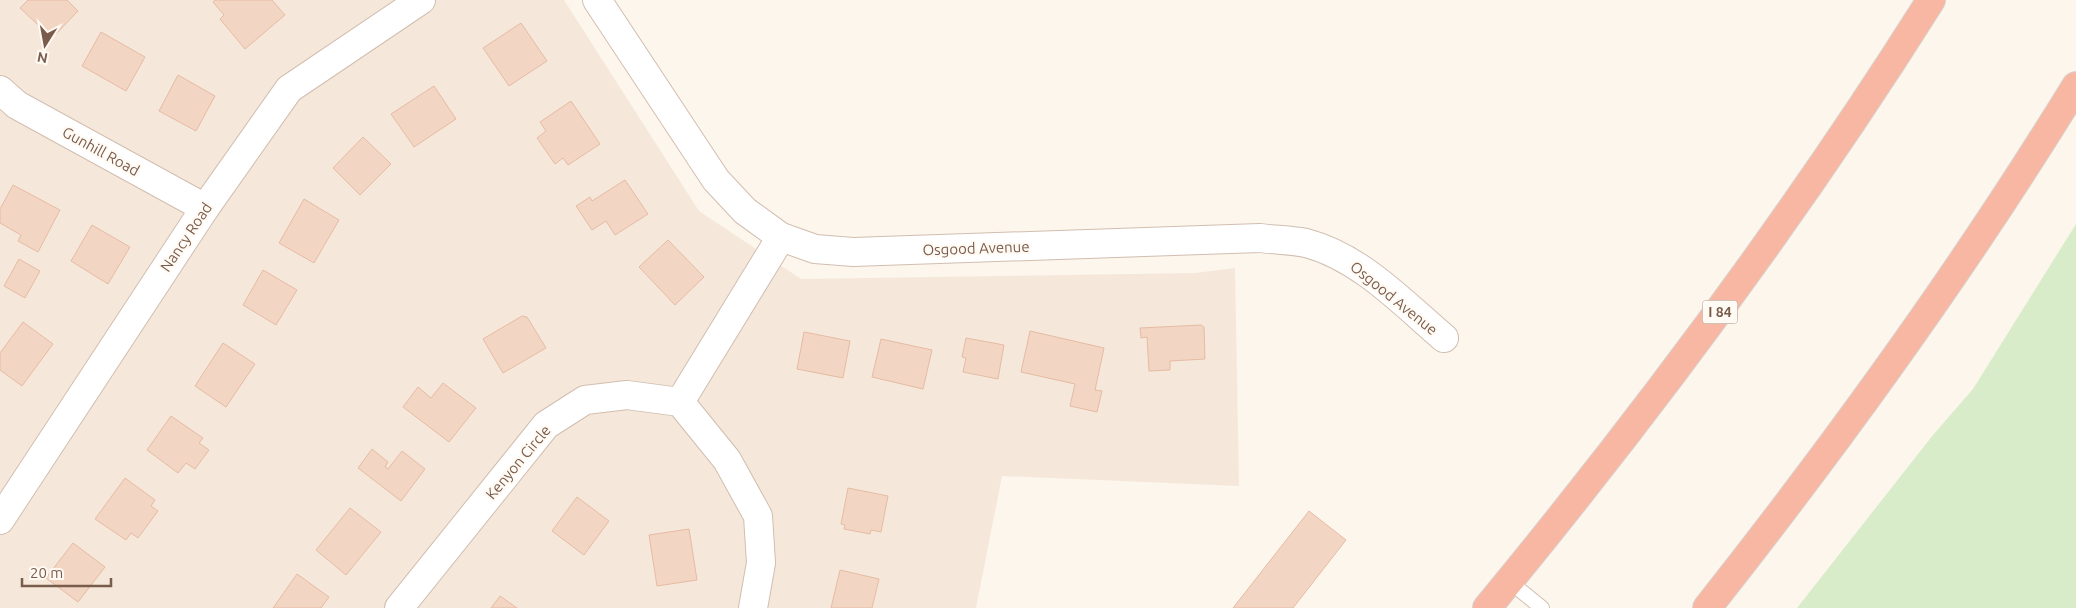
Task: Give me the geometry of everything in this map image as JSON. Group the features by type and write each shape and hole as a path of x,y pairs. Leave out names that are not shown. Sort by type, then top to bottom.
{"highway":[{"name":"I 84","path":"1487,608 1640,418 1732,296 1834,149 1931,0"},
{"path":"1707,608 1784,508 1893,360 1991,218 2076,86"}],"street":[{"name":"Nancy Road","path":"0,520 205,208 289,89 421,0"},
{"name":"Osgood Avenue","path":"597,0 716,180 745,211 781,237 815,249 853,252 1260,238 1306,243 1346,260 1383,286 1444,338"},
{"name":"Gunhill Road","path":"0,90 17,105 205,208"},
{"path":"753,608 761,563 758,516 727,460 680,402 781,237"},
{"name":"Kenyon Circle","path":"400,608 546,425 585,400 627,395 680,402"}],"lane":[{"path":"1509,581 1542,608"}],"shaded area":[{"path":"0,0 564,0 699,211 801,279 1195,273 1235,268 1239,486 1002,476 976,608 0,608"}],"green space":[{"path":"2076,224 2076,608 1797,608 1933,435 1973,389"}],"building":[{"path":"28,0 67,0 78,11 52,38 20,8"},
{"path":"215,0 272,0 285,15 245,49 220,19 224,15 213,2"},
{"path":"521,23 547,61 509,86 483,48"},
{"path":"101,32 145,57 126,91 82,66"},
{"path":"178,75 215,96 196,131 159,111"},
{"path":"434,86 456,119 414,147 391,114"},
{"path":"571,101 600,144 568,165 563,158 555,164 537,138 546,131 540,122"},
{"path":"363,137 391,164 360,195 333,168"},
{"path":"625,180 648,214 615,235 606,221 592,230 576,206 590,197 592,201"},
{"path":"13,185 60,210 38,252 18,241 21,235 0,223 0,209"},
{"path":"304,199 339,220 314,263 279,243"},
{"path":"92,225 130,247 108,284 71,261"},
{"path":"668,240 704,277 675,305 639,267"},
{"path":"19,259 40,271 25,298 4,286"},
{"path":"263,270 297,290 276,325 243,305"},
{"path":"522,316 527,317 546,348 503,373 483,339"},
{"path":"23,322 53,344 22,386 0,370 0,353"},
{"path":"1201,325 1204,327 1205,359 1170,361 1170,370 1149,371 1147,337 1141,338 1140,328"},
{"path":"1030,331 1104,348 1095,390 1102,391 1097,412 1070,406 1075,384 1021,372"},
{"path":"804,332 850,341 843,378 797,369"},
{"path":"966,338 1004,345 998,379 963,372 966,358 962,357"},
{"path":"881,339 932,350 923,389 872,377"},
{"path":"223,343 255,364 226,407 195,386"},
{"path":"443,383 476,408 449,442 403,407 418,387 431,398"},
{"path":"171,416 203,438 199,443 209,450 195,469 186,463 178,473 147,450"},
{"path":"372,449 388,462 385,467 388,469 402,451 425,469 401,501 358,468"},
{"path":"125,478 155,500 151,506 158,511 138,538 131,533 126,540 95,519"},
{"path":"848,488 888,496 881,532 871,530 870,534 844,529 845,525 841,524"},
{"path":"577,497 609,521 584,555 552,531"},
{"path":"350,508 381,532 346,575 316,550"},
{"path":"1309,511 1346,540 1293,608 1233,608"},
{"path":"689,529 697,580 657,586 649,535"},
{"path":"73,543 105,567 78,602 46,578"},
{"path":"840,570 879,579 872,608 831,608"},
{"path":"297,574 329,597 321,608 273,608"},
{"path":"500,596 517,608 491,608"}]}
